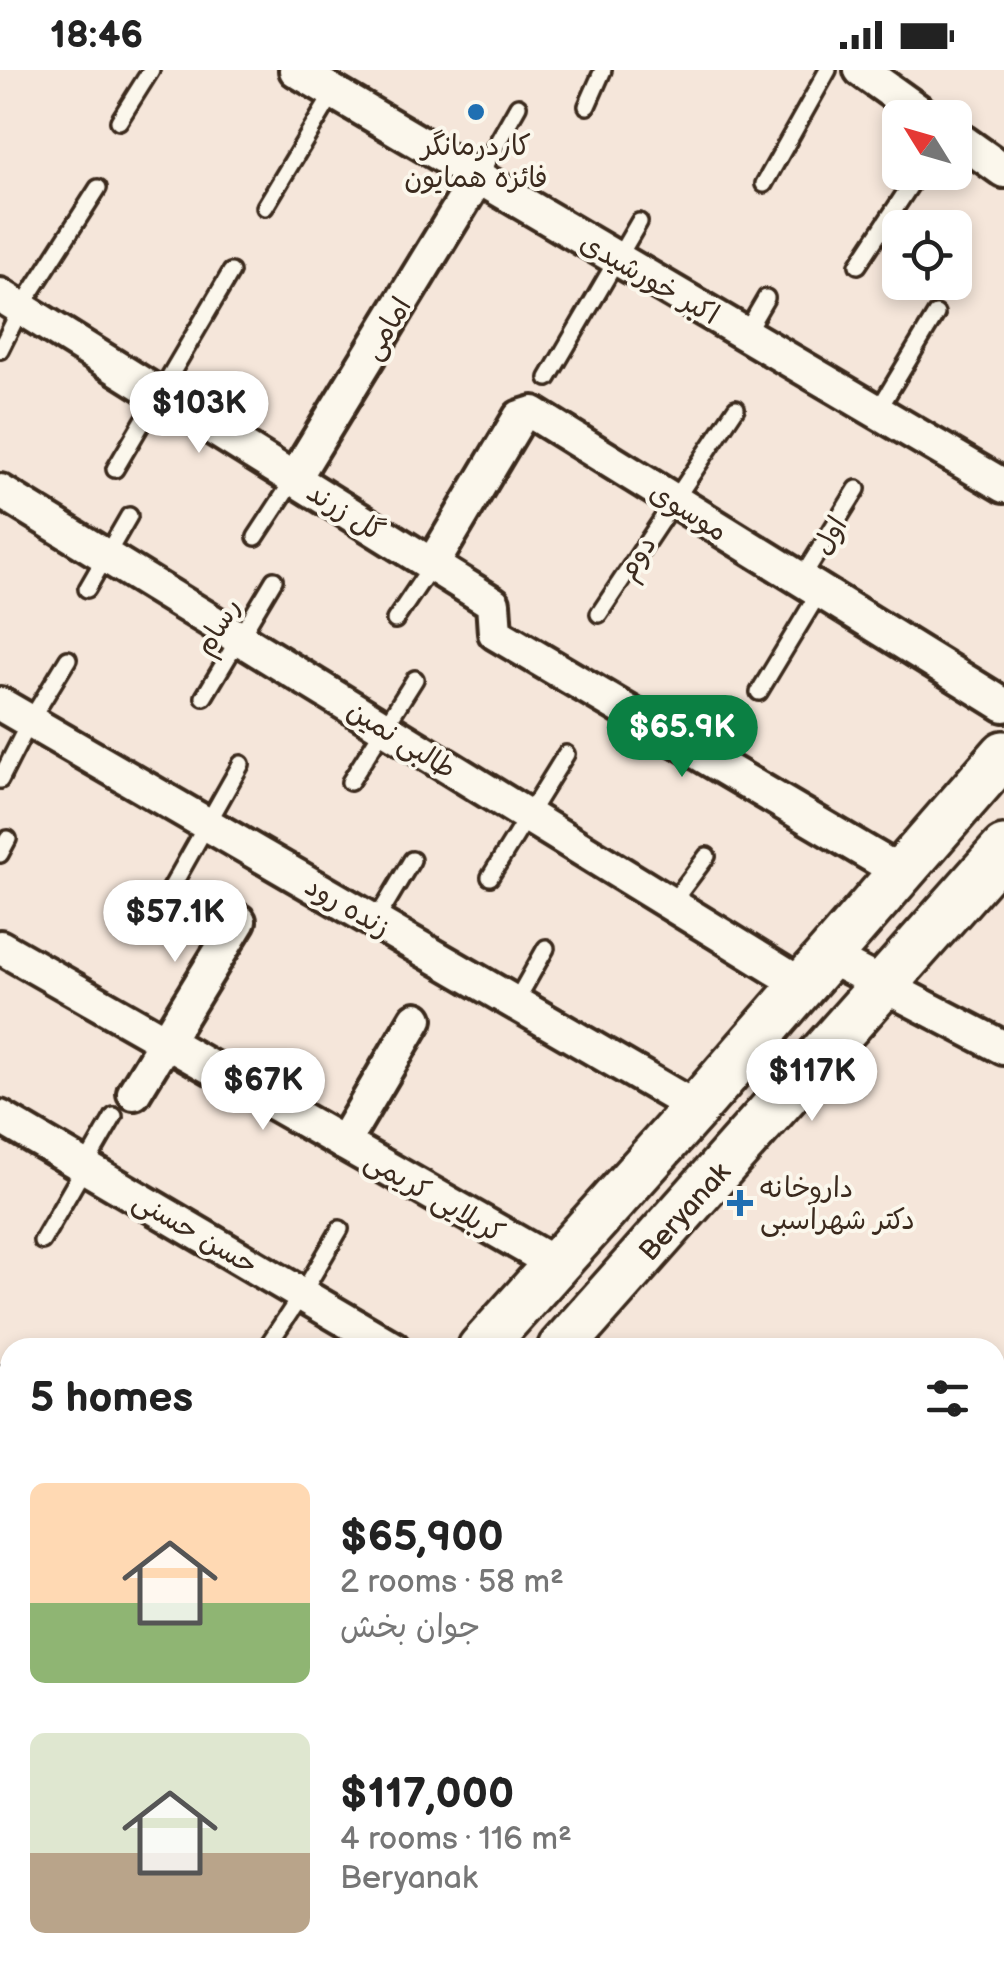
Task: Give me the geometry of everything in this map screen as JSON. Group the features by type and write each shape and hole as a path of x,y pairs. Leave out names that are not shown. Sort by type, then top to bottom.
{"main road":[{"path":"490,1338 1004,754"},
{"name":"Beryanak","path":"571,1338 1004,849"}],"street":[{"name":"اکبر خورشیدی","path":"296,70 341,81 478,177 1003,482"},
{"path":"861,70 903,100"},
{"path":"972,148 1004,171"},
{"name":"امامی","path":"294,479 478,177"},
{"name":"گل زرند","path":"10,301 493,603 496,633 900,872"},
{"name":"موسوی","path":"432,565 520,416 533,413 1004,705"},
{"name":"طالبی نمین","path":"0,491 670,904 816,971 884,987 1004,1048"},
{"name":"زنده رود","path":"0,704 696,1108"},
{"path":"124,1105 239,921"},
{"name":"کربلایی کریمی","path":"0,947 557,1266"},
{"path":"343,1143 416,1019"},
{"name":"حسن حسنی","path":"0,1117 376,1338"}],"lane":[{"path":"119,121 151,70"},
{"path":"587,106 603,70"},
{"path":"764,184 828,70"},
{"path":"265,207 341,81"},
{"path":"478,177 518,106"},
{"path":"0,350 10,301 98,188"},
{"path":"858,264 907,190"},
{"path":"548,378 639,222"},
{"path":"115,469 230,272"},
{"path":"746,334 766,298"},
{"path":"878,412 936,314"},
{"name":"دوم","path":"599,614 736,408"},
{"path":"256,537 294,479"},
{"name":"اول","path":"759,692 857,489"},
{"path":"86,590 128,516"},
{"path":"395,620 432,565"},
{"name":"رسام","path":"204,698 274,580"},
{"path":"0,780 68,659"},
{"path":"350,782 414,679"},
{"path":"490,876 566,754"},
{"path":"165,899 241,764"},
{"path":"670,904 707,856"},
{"path":"375,922 412,860"},
{"path":"514,1002 546,948"},
{"path":"42,1241 124,1105"},
{"path":"273,1338 340,1229"}],"place":[{"name":"کاردرمانگر فائزه همایون","path":"476,112"},
{"name":"داروخانه دکتر شهراسبی","path":"740,1203"}]}
